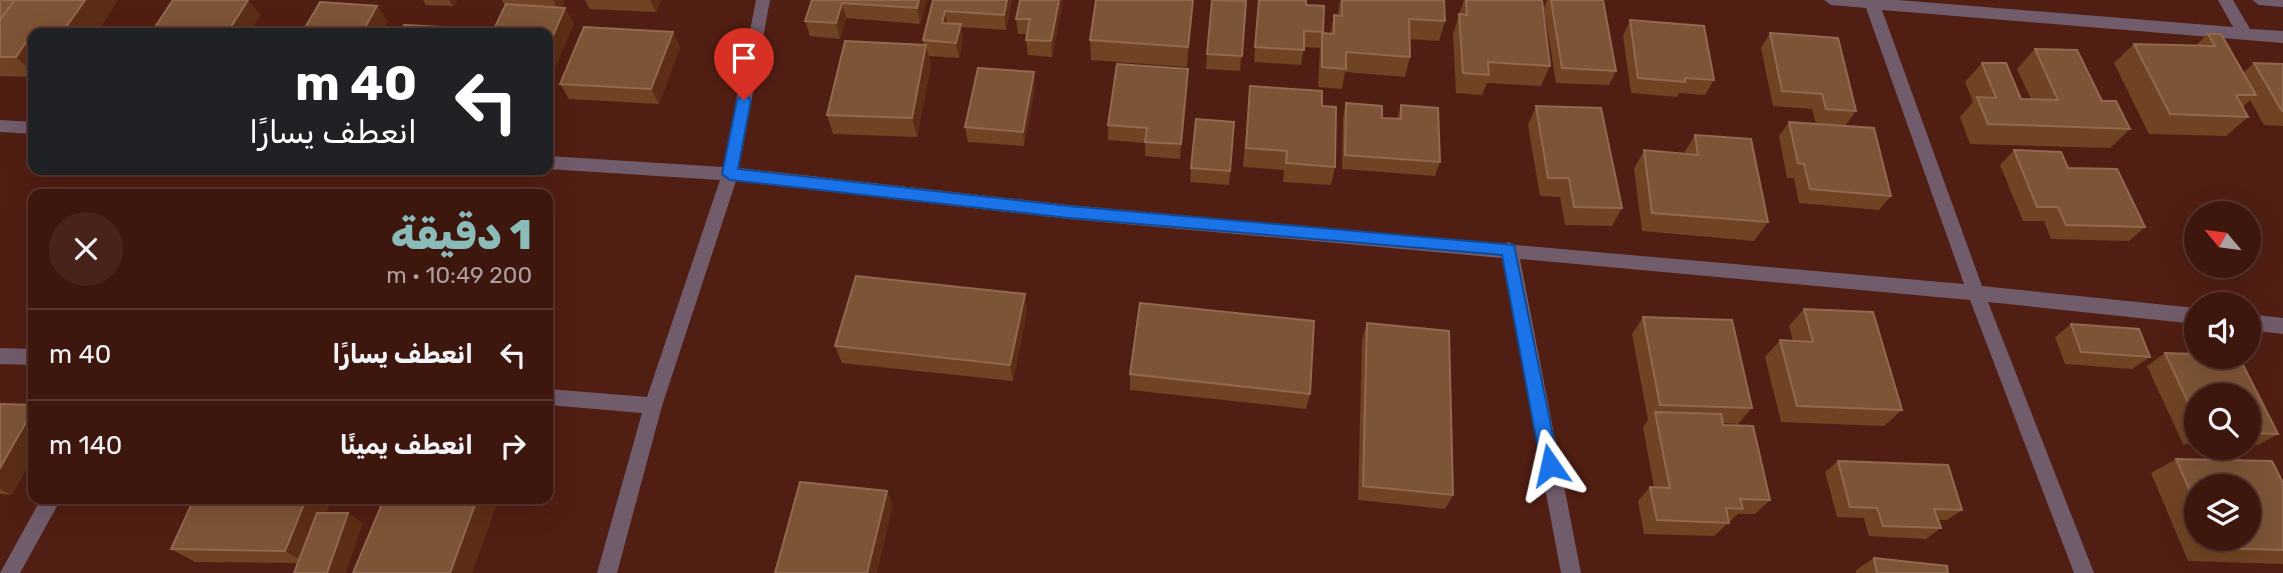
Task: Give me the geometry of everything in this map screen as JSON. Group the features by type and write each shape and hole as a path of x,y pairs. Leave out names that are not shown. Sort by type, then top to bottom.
{"street":[{"path":"607,573 653,406 730,174 763,0"},
{"path":"1831,0 2283,37"},
{"path":"2225,0 2245,34"},
{"path":"2259,0 2283,2"},
{"path":"1872,2 1976,293 2084,573"},
{"path":"0,126 28,128"},
{"path":"553,162 730,174 1069,212 1976,293 2184,315"},
{"path":"1509,250 1571,573"},
{"path":"2261,323 2283,326"},
{"path":"0,356 28,357"},
{"path":"553,397 653,406"},
{"path":"9,573 48,504"}],"building":[{"path":"0,0 15,0 0,20"},
{"path":"15,0 85,0 65,28 28,28 28,39 16,57 0,57 0,20"},
{"path":"173,0 248,0 230,28 154,28"},
{"path":"812,0 919,0 917,8 842,3 836,23 805,21"},
{"path":"933,0 1007,0 1004,15 945,11 942,23 961,24 956,43 923,40"},
{"path":"1020,0 1059,0 1051,41 1026,40 1030,19 1016,19"},
{"path":"1096,0 1193,0 1188,47 1090,40"},
{"path":"1212,0 1246,1 1242,56 1207,54"},
{"path":"1259,0 1306,0 1306,5 1324,6 1323,32 1304,31 1304,50 1255,47"},
{"path":"1342,0 1444,0 1445,21 1409,19 1410,57 1346,52 1346,69 1322,67 1322,33 1334,34 1334,15 1342,16"},
{"path":"1466,0 1542,0 1550,66 1488,62 1489,75 1463,73 1459,14 1467,15"},
{"path":"1551,0 1603,0 1616,71 1562,68"},
{"path":"320,2 377,6 365,28 305,28"},
{"path":"506,4 565,8 553,36 553,28 494,28"},
{"path":"1630,20 1704,26 1714,80 1685,78 1685,82 1638,78"},
{"path":"404,25 460,28 402,28"},
{"path":"584,27 673,32 651,89 560,84"},
{"path":"1770,33 1838,38 1856,111 1826,109 1822,94 1782,91"},
{"path":"2208,34 2221,34 2256,95 2236,95 2248,117 2170,114 2134,44 2215,46"},
{"path":"845,41 926,45 912,118 827,115"},
{"path":"2035,49 2077,50 2102,101 2116,101 2130,129 1988,124 1977,97 1996,98 1982,63 2006,63 2021,99 2058,100"},
{"path":"2254,63 2283,64 2283,111 2282,111"},
{"path":"1117,64 1188,69 1181,144 1145,142 1147,128 1108,125"},
{"path":"978,68 1034,72 1023,132 965,127"},
{"path":"1250,86 1322,91 1322,106 1336,107 1335,167 1286,163 1287,151 1246,148"},
{"path":"1346,103 1382,106 1382,118 1401,119 1401,105 1438,108 1440,162 1345,155"},
{"path":"1536,106 1601,108 1622,208 1574,207 1569,178 1548,178"},
{"path":"1196,119 1234,122 1230,171 1191,168"},
{"path":"1789,122 1874,128 1891,196 1810,189 1804,164 1798,163"},
{"path":"1695,135 1751,139 1768,222 1652,213 1644,150 1698,155"},
{"path":"2014,150 2061,152 2068,168 2117,169 2145,227 2066,225 2058,207 2037,207"},
{"path":"856,276 1025,294 1010,365 835,346"},
{"path":"1140,303 1314,321 1310,394 1130,374"},
{"path":"1804,309 1873,312 1902,410 1797,406 1780,340 1813,342"},
{"path":"1643,317 1732,320 1752,408 1660,405"},
{"path":"1367,323 1449,331 1453,495 1363,486"},
{"path":"2071,324 2139,329 2150,357 2081,352"},
{"path":"2165,353 2184,354 2184,369 2245,369 2252,383 2184,383 2184,393"},
{"path":"2261,400 2278,434 2261,433"},
{"path":"0,404 28,405 28,419 0,468"},
{"path":"1655,412 1721,414 1723,425 1753,426 1770,500 1740,499 1743,509 1726,508 1729,523 1657,520 1650,487 1670,488"},
{"path":"2176,459 2272,461 2283,483 2283,550 2261,549 2261,474 2184,474 2184,477"},
{"path":"1838,461 1948,465 1962,510 1934,509 1941,528 1883,526 1877,508 1850,507"},
{"path":"800,482 887,491 867,573 775,573"},
{"path":"192,504 304,504 285,551 171,549"},
{"path":"382,504 475,504 450,573 353,573"},
{"path":"317,513 348,513 327,573 294,573"},
{"path":"1874,558 1947,566 1948,573 1877,573"}],"route":[{"path":"744,100 730,174 1069,212 1509,250 1550,465"}]}
